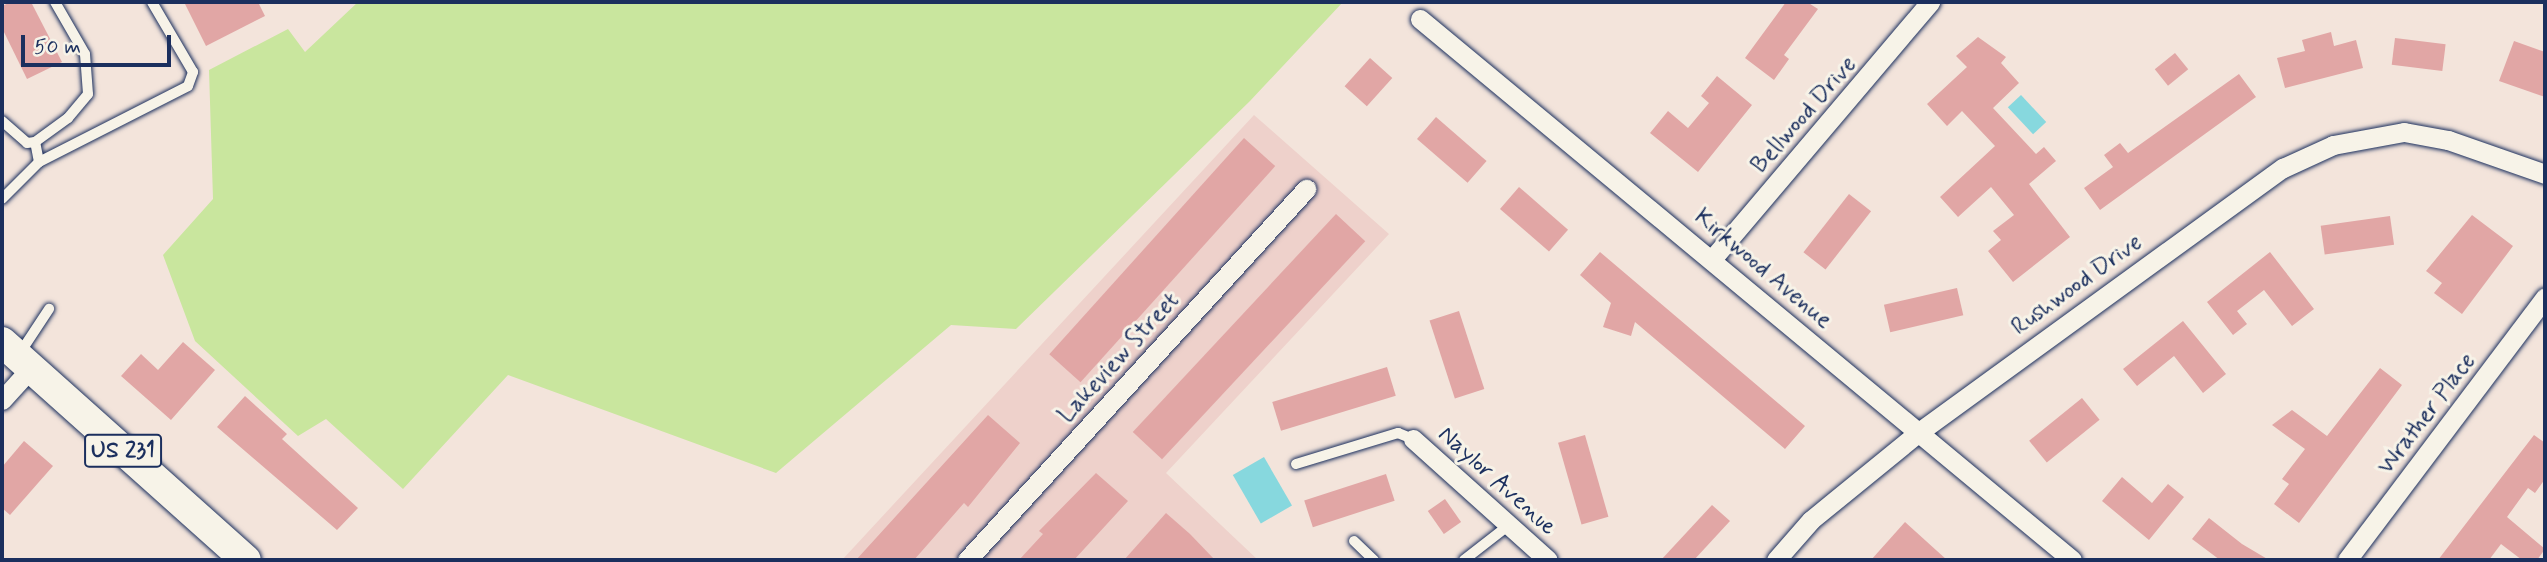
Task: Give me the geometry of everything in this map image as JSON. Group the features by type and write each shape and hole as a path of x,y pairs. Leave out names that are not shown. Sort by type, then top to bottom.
{"main road":[{"name":"US 231","path":"17,355 246,560"}],"street":[{"name":"Bellwood Drive","path":"1713,258 1930,2"},
{"name":"Kirkwood Avenue","path":"1420,19 1713,258 2072,560"},
{"name":"Rushwood Drive","path":"1776,560 1811,520 1919,432 2283,168 2333,145 2404,132 2448,140 2545,174"},
{"name":"Lakeview Street","path":"967,560 1306,189"},
{"name":"Wrather Place","path":"2347,560 2545,297"},
{"path":"2,400 17,355"},
{"name":"Naylor Avenue","path":"1413,439 1548,560"}],"lane":[{"path":"2,121 27,143 35,142 68,118 88,94 85,54 55,2"},
{"path":"2,199 38,162 188,86 193,72 152,2"},
{"path":"35,142 38,162"},
{"path":"17,355 49,309"},
{"path":"1296,464 1398,433 1413,439"},
{"path":"1464,560 1509,525"},
{"path":"1354,541 1374,560"}],"shaded area":[{"path":"1254,115 1389,234 1166,473 1258,560 842,560"}],"green space":[{"path":"358,2 1343,2 1250,101 1016,329 951,325 776,473 508,375 403,489 326,419 298,436 195,341 163,255 213,199 209,70 288,29 305,52"}],"water":[{"path":"2021,95 2046,122 2033,134 2008,107"},
{"path":"1264,457 1292,505 1261,523 1233,475"}],"building":[{"path":"11,2 31,2 62,62 27,79 2,28 2,6"},
{"path":"184,2 258,2 265,16 206,46"},
{"path":"1786,2 1807,2 1818,9 1784,55 1789,59 1774,80 1745,58"},
{"path":"2331,32 2334,46 2356,40 2363,68 2285,88 2277,58 2305,51 2302,40"},
{"path":"1978,37 2006,57 2001,63 2019,83 1993,108 2036,154 2044,147 2056,161 2029,184 2070,237 2013,282 1988,251 2001,240 1993,231 2014,215 1991,187 1958,217 1940,197 1995,146 1962,111 1947,126 1927,104 1967,67 1956,56"},
{"path":"2395,38 2446,44 2442,71 2392,65"},
{"path":"2514,41 2545,52 2545,97 2499,81"},
{"path":"2175,53 2188,69 2168,86 2155,69"},
{"path":"1370,58 1392,78 1367,106 1345,86"},
{"path":"2239,74 2256,97 2100,210 2084,188 2113,167 2104,155 2120,143 2128,153"},
{"path":"1717,76 1752,105 1698,172 1650,133 1668,111 1688,128 1709,103 1701,96"},
{"path":"1436,117 1487,161 1468,183 1417,139"},
{"path":"1244,138 1275,166 1080,382 1049,354"},
{"path":"1519,187 1568,230 1549,252 1500,209"},
{"path":"1849,194 1871,211 1826,270 1803,252"},
{"path":"1336,214 1365,241 1162,459 1133,432"},
{"path":"2472,215 2513,246 2462,314 2434,293 2442,283 2426,271"},
{"path":"2390,216 2394,245 2325,254 2321,226"},
{"path":"1600,252 1805,426 1785,449 1635,322 1631,336 1603,327 1611,303 1580,275"},
{"path":"2270,252 2314,309 2292,326 2264,290 2237,311 2247,324 2233,335 2207,302"},
{"path":"1957,288 1963,315 1890,332 1884,305"},
{"path":"1459,311 1484,389 1455,399 1430,321"},
{"path":"2183,321 2226,374 2203,393 2174,356 2137,386 2123,369"},
{"path":"183,342 215,370 171,420 121,376 141,354 158,370"},
{"path":"1387,367 1396,396 1281,431 1272,402"},
{"path":"2380,368 2402,385 2299,523 2274,504 2289,484 2282,479 2305,449 2272,425 2292,410 2327,436"},
{"path":"245,396 287,434 282,439 358,508 337,530 217,427"},
{"path":"2082,398 2100,420 2047,463 2029,441"},
{"path":"988,415 1020,443 968,507 964,503 914,560 856,560"},
{"path":"1585,435 1608,517 1582,524 1558,443"},
{"path":"2534,435 2545,443 2545,479 2535,493 2528,488 2507,517 2545,549 2537,560 2522,560 2501,544 2489,560 2438,560"},
{"path":"24,441 53,466 10,515 2,508 2,467"},
{"path":"1096,473 1128,501 1074,560 1019,560 1043,534 1039,531"},
{"path":"1386,474 1395,501 1313,527 1304,501"},
{"path":"2122,477 2152,503 2168,484 2184,497 2149,540 2102,501"},
{"path":"1445,499 1461,522 1444,534 1428,511"},
{"path":"1712,505 1730,521 1694,560 1661,560"},
{"path":"1166,513 1190,534 1215,560 1124,560"},
{"path":"2209,518 2242,544 2269,560 2220,560 2192,539"},
{"path":"1905,522 1947,560 1871,560"}]}
